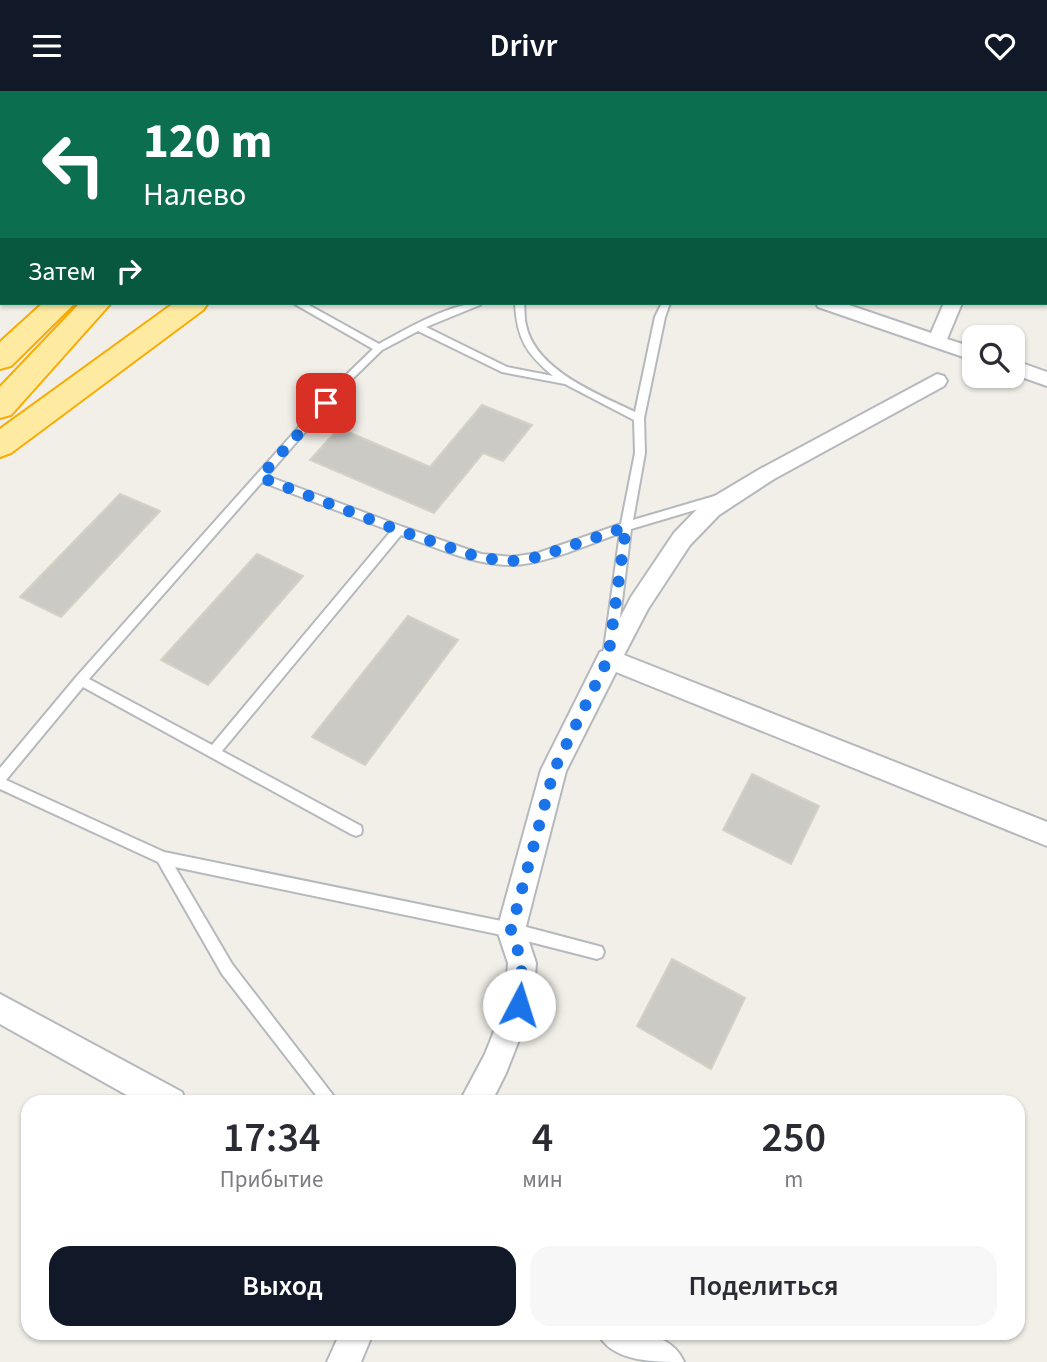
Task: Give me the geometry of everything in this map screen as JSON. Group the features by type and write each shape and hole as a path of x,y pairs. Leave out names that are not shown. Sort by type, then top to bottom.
{"highway":[{"path":"0,359 58,305"},
{"path":"0,407 94,305"},
{"path":"0,445 190,305"}],"street":[{"path":"831,305 962,351"},
{"path":"936,343 952,305"},
{"path":"1025,371 1047,379"},
{"path":"478,1095 496,1063 519,1005 522,963 511,930 554,770 608,659 639,603 682,539 711,509 937,381"},
{"path":"608,659 1047,834"},
{"path":"0,1008 157,1095"},
{"path":"344,1362 354,1340"},
{"path":"627,1340 667,1362"}],"lane":[{"path":"302,305 379,348"},
{"path":"0,776 80,680 342,384 379,348 418,327 472,305"},
{"path":"520,305 519,315 524,336 540,357 564,380 639,418"},
{"path":"608,659 626,527 640,453 639,418 660,317 665,305"},
{"path":"418,327 505,370 564,380"},
{"path":"260,477 398,530 481,558 512,561 538,557 732,495"},
{"path":"213,753 398,530"},
{"path":"80,680 356,831"},
{"path":"0,783 163,858 511,930 597,952"},
{"path":"163,858 227,969 326,1095"}],"building":[{"path":"482,405 532,425 503,461 483,453 434,513 310,460 339,428 430,467"},
{"path":"120,494 160,511 61,617 20,597"},
{"path":"257,554 303,576 208,685 161,660"},
{"path":"408,616 458,640 365,765 312,737"},
{"path":"752,774 819,806 791,864 723,830"},
{"path":"672,959 745,998 711,1069 637,1026"}],"route":[{"path":"326,403 260,477 398,530 481,558 512,561 538,557 626,527 608,659 554,770 511,930 522,963 519,1005"}]}
